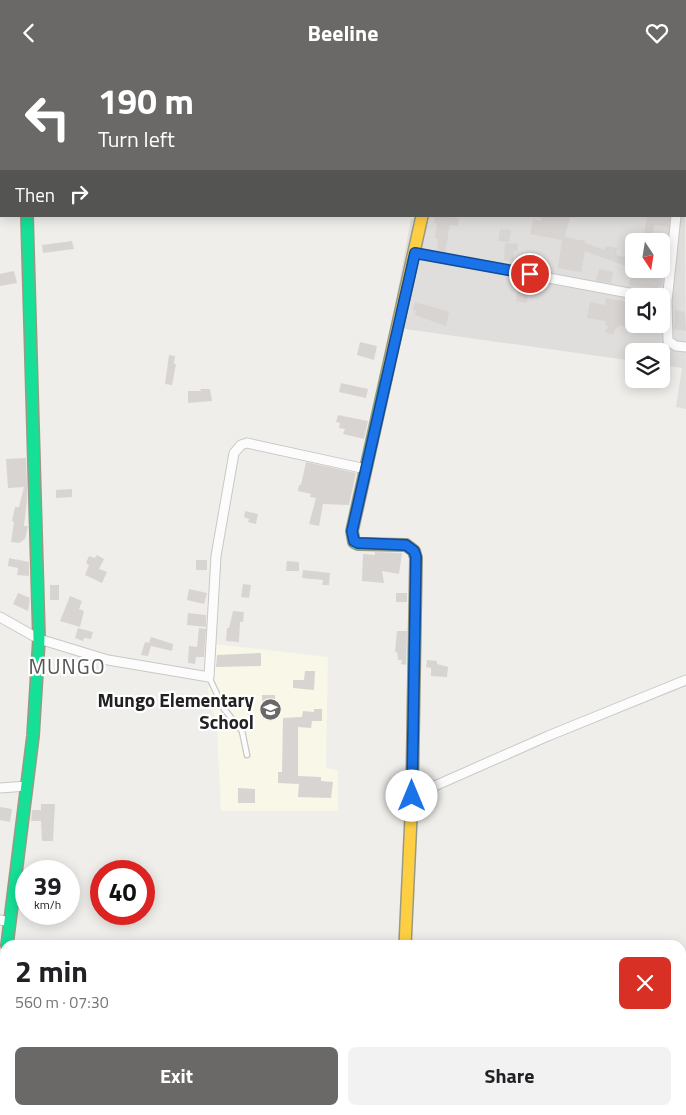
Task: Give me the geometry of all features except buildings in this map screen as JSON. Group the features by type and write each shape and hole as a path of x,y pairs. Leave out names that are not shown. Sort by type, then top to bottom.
{"street":[{"path":"7,940 5,921 27,786 33,736 39,639 27,217"},
{"path":"405,940 412,796 416,557 414,551 406,545 372,544 354,541 352,531 422,217"},
{"path":"666,288 676,217"},
{"path":"415,253 625,292"},
{"path":"667,333 668,341 676,346 686,347"},
{"path":"0,617 39,639 108,659 209,677 216,556 234,453 237,448 246,443 366,469"},
{"path":"412,796 548,736 686,680"},
{"path":"0,788 27,786"}],"lane":[{"path":"209,677 224,709 242,731 247,755"}],"shaded area":[{"path":"420,217 685,217 686,409 676,407 682,368 670,366 670,343 625,343 625,360 391,327 411,219"},
{"name":"Mungo Elementary School","path":"215,644 328,657 326,768 338,770 338,811 221,811 217,730 208,690"}],"traffic: fast":[{"path":"8,940 33,736 39,639 27,217"},
{"path":"386,378 352,531 354,542 358,544 406,545 414,551 416,558 414,675"}],"traffic: slow":[{"path":"386,378 422,217"},
{"path":"405,940 412,796 414,675"}],"place":[{"name":"Mungo Elementary School","path":"270,710"}],"district":[{"name":"MUNGO","path":"67,666"}],"route":[{"path":"412,796 413,642 416,557 414,551 406,545 358,543 354,541 352,531 415,253 530,274"}]}
